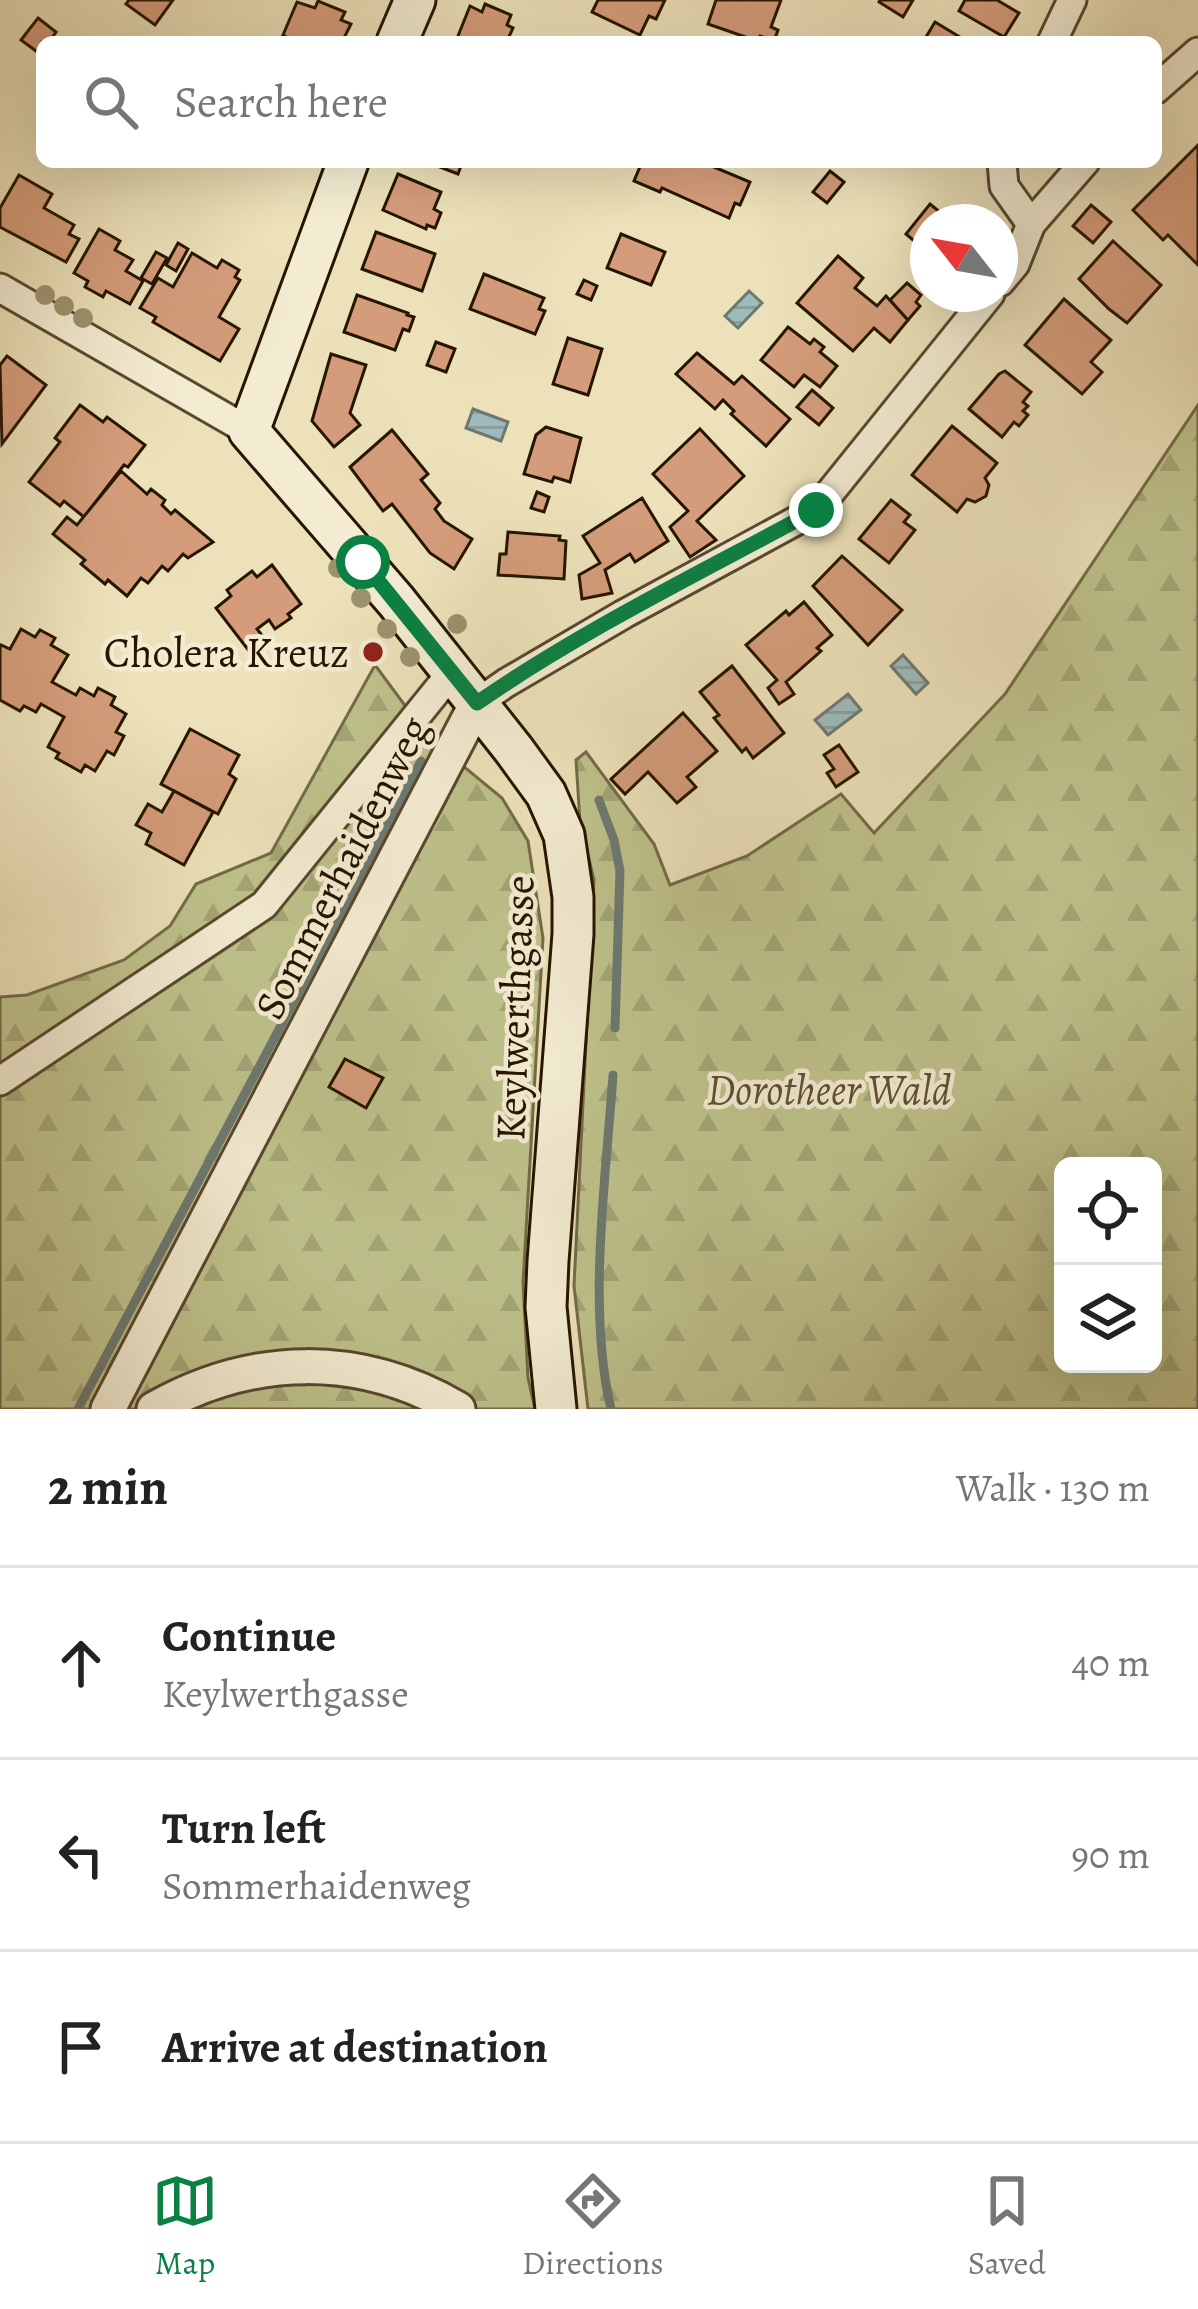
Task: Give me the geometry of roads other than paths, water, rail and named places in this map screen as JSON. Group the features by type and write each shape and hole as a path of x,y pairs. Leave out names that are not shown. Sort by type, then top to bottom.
{"main road":[{"path":"400,36 415,0"},
{"path":"249,430 346,168"},
{"name":"Keylwerthgasse","path":"249,430 348,544 532,774 564,836 573,934 547,1284 556,1409"}],"street":[{"path":"1055,36 1072,0"},
{"path":"1162,84 1198,52"},
{"path":"1002,168 1004,186 1031,224"},
{"path":"1018,256 1031,224 1079,168"},
{"name":"Keylwerthgasse","path":"0,288 249,430"},
{"name":"Sommerhaidenweg","path":"108,1409 464,687 506,683 816,510 976,312"},
{"path":"0,1081 265,904 464,687"},
{"path":"154,1409 225,1377 319,1366 387,1376 458,1409"}],"water":[{"path":"749,291 762,303 738,328 725,316"},
{"path":"473,409 508,422 501,441 466,428"},
{"path":"903,655 928,683 916,694 891,666"},
{"path":"848,694 861,710 828,735 815,720"}],"waterway":[{"path":"78,1409 421,761"},
{"path":"599,800 620,871 615,1028"},
{"path":"611,1409 599,1286 613,1075"}],"place":[{"name":"Cholera Kreuz","path":"373,652"}],"park label":[{"name":"Dorotheer Wald","path":"829,1089"}]}
